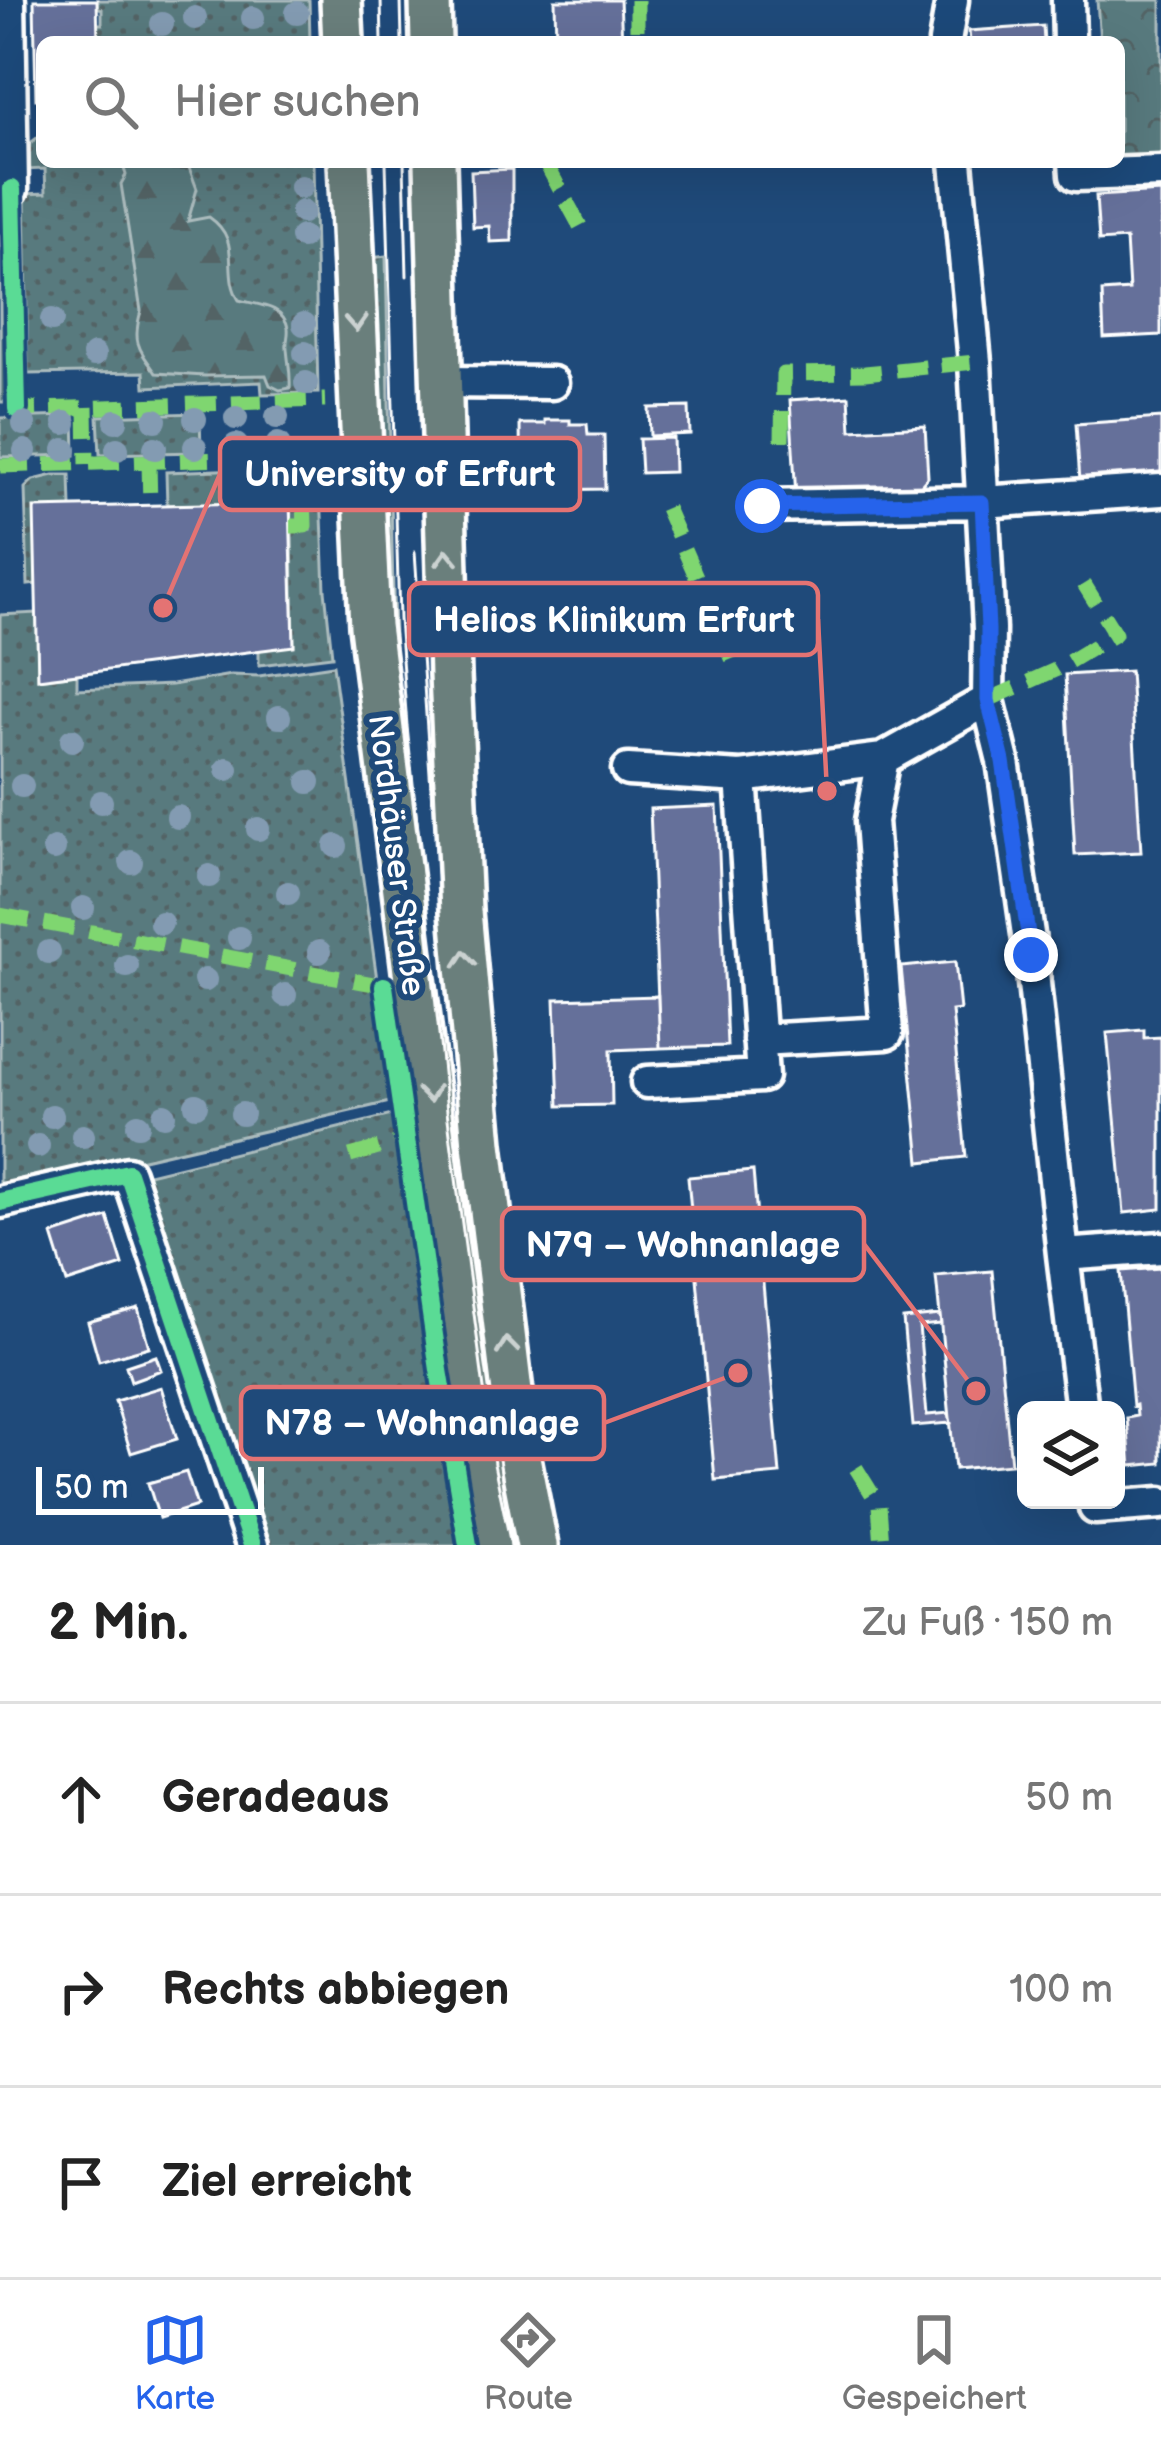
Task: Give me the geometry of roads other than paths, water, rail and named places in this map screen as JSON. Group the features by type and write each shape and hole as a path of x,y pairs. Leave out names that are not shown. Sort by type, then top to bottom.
{"main road":[{"path":"341,0 343,36"},
{"path":"430,0 431,36"},
{"name":"Nordhäuser Straße","path":"349,168 370,626 456,1314 490,1545"},
{"name":"Nordhäuser Straße","path":"435,168 461,911 482,1144 520,1458 537,1545"}],"street":[{"path":"9,0 13,189"},
{"path":"946,36 952,0"},
{"path":"1068,0 1069,36"},
{"path":"957,168 975,362 988,700 1003,761 1031,955 1081,1401"},
{"path":"1075,168 1076,175 1161,172"},
{"path":"442,382 552,383"},
{"path":"762,506 982,502 1161,490"},
{"path":"628,770 741,777 883,760 988,700"},
{"path":"758,1040 887,1033 871,821 883,760"},
{"path":"647,1082 762,1076 741,777"},
{"path":"0,1202 128,1172 252,1545"},
{"path":"1063,1255 1161,1248"},
{"path":"1125,1506 1161,1503"}],"tram line":[{"path":"381,0 382,36"},
{"path":"401,0 402,36"},
{"path":"386,168 399,619 407,726 447,1111 494,1464 511,1545"},
{"path":"404,168 407,276"},
{"path":"415,552 432,803"}],"place":[{"name":"University of Erfurt","path":"163,608"},
{"name":"Helios Klinikum Erfurt","path":"827,791"},
{"name":"N78 – Wohnanlage","path":"738,1373"},
{"name":"N79 – Wohnanlage","path":"976,1391"}]}
